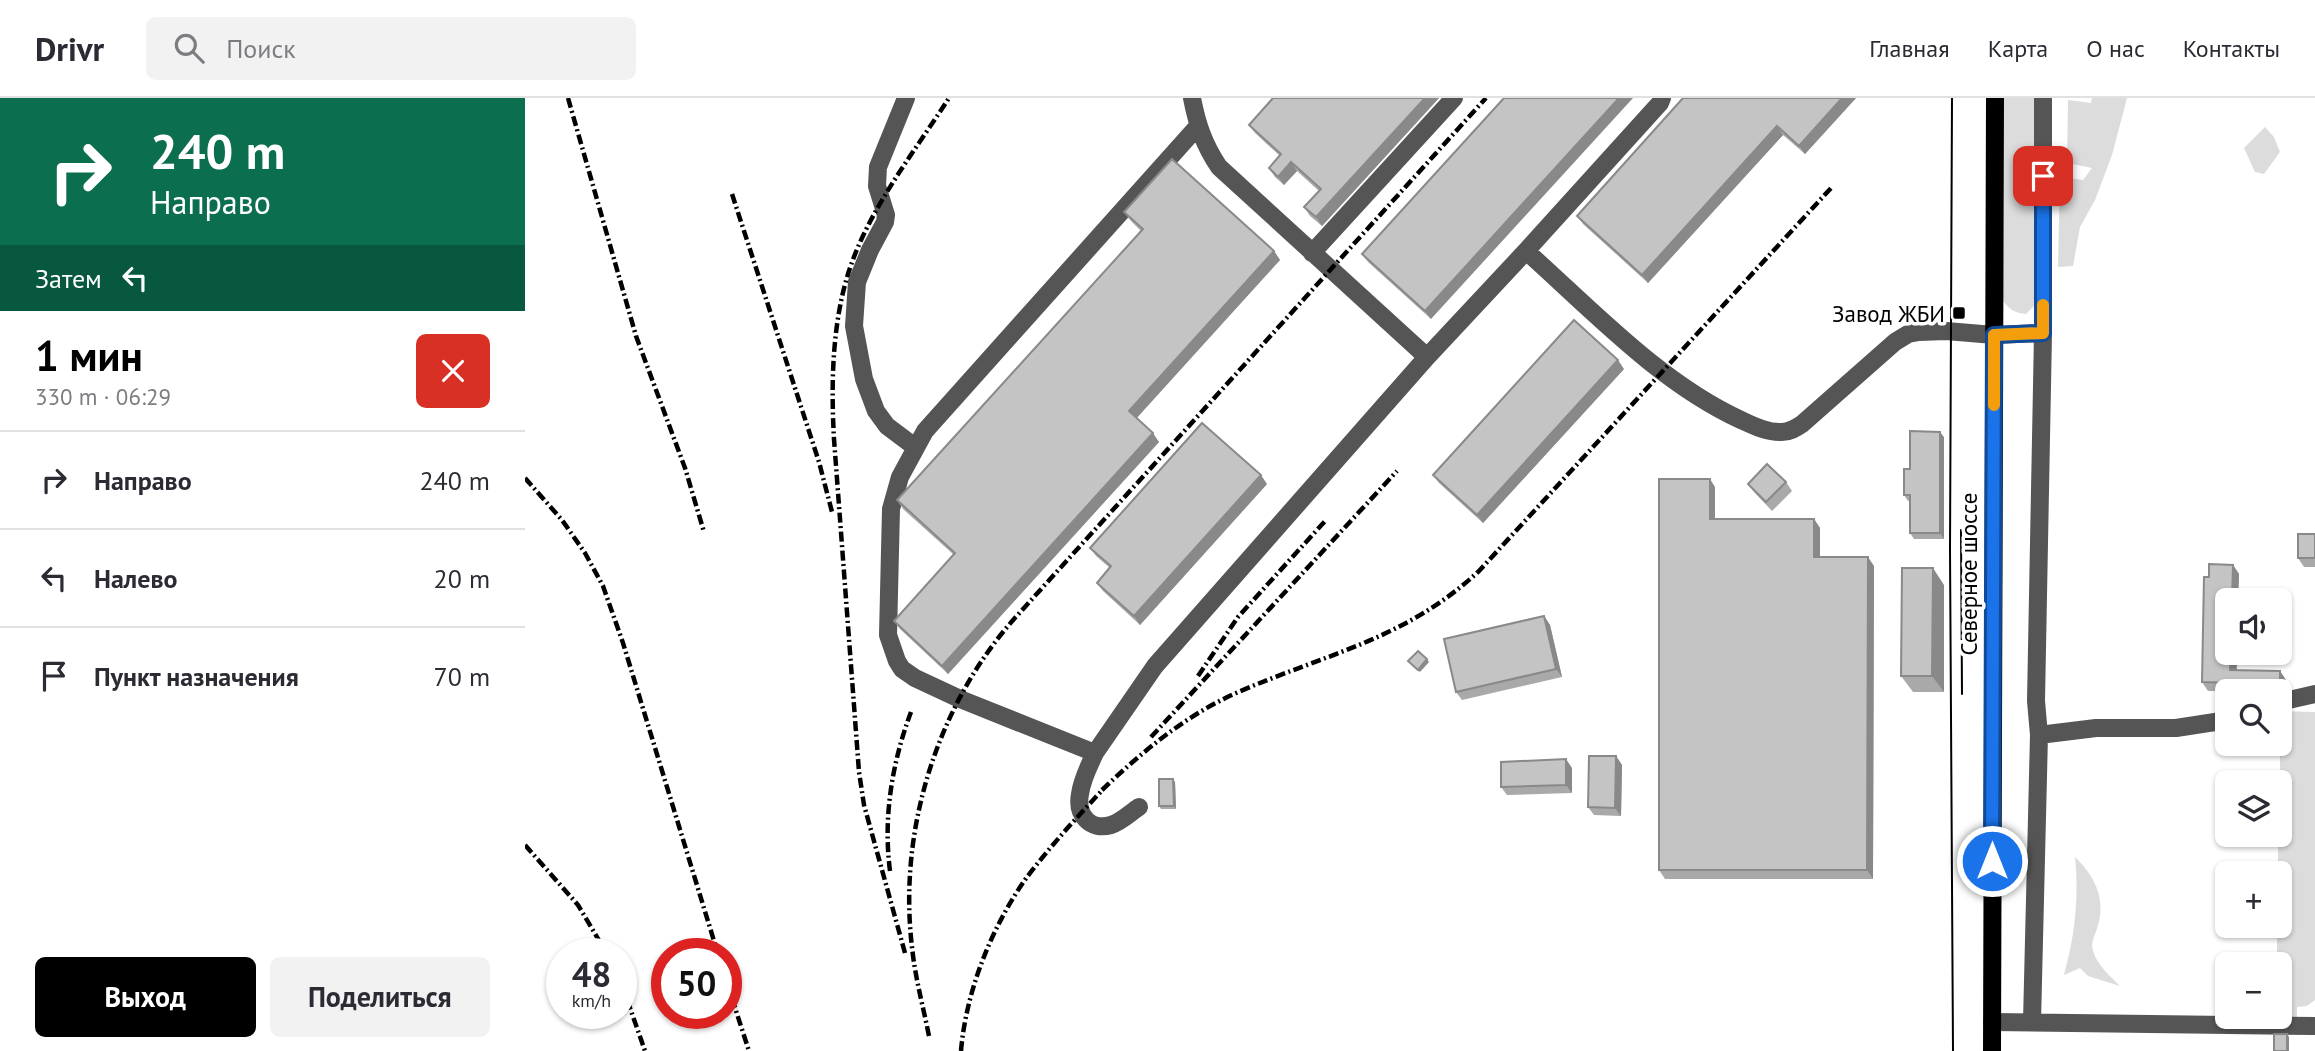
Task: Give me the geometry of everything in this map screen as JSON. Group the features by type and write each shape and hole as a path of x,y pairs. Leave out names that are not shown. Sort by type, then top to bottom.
{"main road":[{"name":"Северное шоссе","path":"1992,1051 1995,98"}],"lane":[{"path":"906,98 878,167 877,186 886,215 885,222 857,282 854,326 865,379 876,411 887,426 915,447"},
{"path":"1192,98 1204,142 1219,167 1427,357"},
{"path":"1312,253 1454,98"},
{"path":"1139,807 1112,825 1096,826 1081,813 1079,795 1095,753 1155,666 1427,357 1660,103 1661,98"},
{"path":"2032,1022 2039,735 2036,701 2043,333 2043,98"},
{"path":"1095,753 960,699 909,675 897,661 888,635 889,526 895,493 915,447 940,412 1198,126"},
{"path":"1526,251 1661,371 1688,391 1722,412 1775,432 1785,432 1802,424 1895,342 1908,334 1947,331 1994,335 2043,333"},
{"path":"2292,699 2315,694"},
{"path":"2039,735 2096,727 2176,728 2215,722"},
{"path":"1992,1022 2313,1021"}],"shaded area":[{"path":"2004,98 2037,98 2038,291 2034,306 2026,314 2013,310 2003,301"},
{"path":"2092,98 2127,98 2112,155 2095,200 2080,227 2073,266 2058,267 2060,177 2083,180 2092,168 2067,163 2068,100 2091,103"},
{"path":"2265,127 2274,137 2280,152 2264,174 2255,172 2244,148"},
{"path":"2292,711 2315,712 2315,1000 2307,1006 2297,1007 2297,1019 2292,1018 2292,952 2277,952 2277,938 2292,938 2292,861 2278,861 2278,847 2292,847 2292,770 2280,770 2280,756 2292,756"},
{"path":"2075,857 2093,879 2099,896 2100,915 2093,951 2101,966 2120,986 2088,976 2080,968 2064,975 2075,916"}],"building":[{"path":"1273,98 1425,98 1316,217 1304,207 1321,189 1291,162 1278,177 1269,168 1281,154 1249,125"},
{"path":"1504,98 1619,98 1425,311 1362,254"},
{"path":"1683,98 1842,98 1799,146 1777,126 1642,275 1577,216"},
{"path":"1172,159 1274,251 1129,411 1153,433 942,666 894,621 955,553 897,500 1143,229 1124,212"},
{"path":"1574,320 1618,360 1477,515 1433,475"},
{"path":"1202,423 1261,475 1134,616 1097,583 1111,566 1090,548"},
{"path":"1910,431 1940,432 1940,533 1910,533 1910,495 1904,495 1904,469 1910,469"},
{"path":"1767,464 1786,482 1766,502 1748,484"},
{"path":"1659,479 1710,479 1710,519 1814,519 1814,557 1868,557 1867,870 1659,870"},
{"path":"2298,534 2315,534 2315,558 2298,558"},
{"path":"2209,564 2233,565 2232,588 2215,588 2215,665 2230,665 2230,670 2280,671 2280,679 2215,679 2215,682 2202,682 2204,577 2209,577"},
{"path":"1902,568 1933,568 1932,676 1901,676"},
{"path":"1544,616 1556,669 1456,692 1444,639"},
{"path":"1418,651 1427,659 1418,670 1408,661"},
{"path":"1589,756 1616,756 1615,808 1588,807"},
{"path":"1566,759 1566,785 1501,787 1501,762"},
{"path":"1159,779 1173,779 1174,806 1159,806"},
{"path":"2274,1034 2287,1034 2287,1051 2274,1051"}],"tram line":[{"path":"1952,98 1950,550 1953,1051"},
{"path":"1961,530 1962,694"}],"railway":[{"path":"568,98 636,336 685,468 704,532"},
{"path":"905,953 864,805 859,772 834,439 834,356 839,314 848,274 867,227 949,98"},
{"path":"929,1036 912,947 909,903 911,859 929,772 944,730 964,691 987,653 1014,619 1486,98"},
{"path":"1102,790 1165,736 1199,712 1269,679 1393,630 1422,614 1479,571 1832,187"},
{"path":"732,194 819,462 832,512"},
{"path":"1151,737 1397,471"},
{"path":"525,478 562,520 585,553 603,586 713,938"},
{"path":"1198,676 1238,617 1326,520"},
{"path":"890,871 888,831 891,790 911,712"},
{"path":"961,1051 975,982 992,938 1014,896 1066,829 1108,784"},
{"path":"525,845 578,905 598,938"},
{"path":"637,1028 645,1051"},
{"path":"742,1029 749,1051"}],"slow traffic":[{"path":"1994,405 1994,335 2043,333 2043,305"}],"place":[{"name":"Завод ЖБИ","path":"1959,313"}],"route":[{"path":"1992,861 1994,335 2043,333 2043,176"}]}
